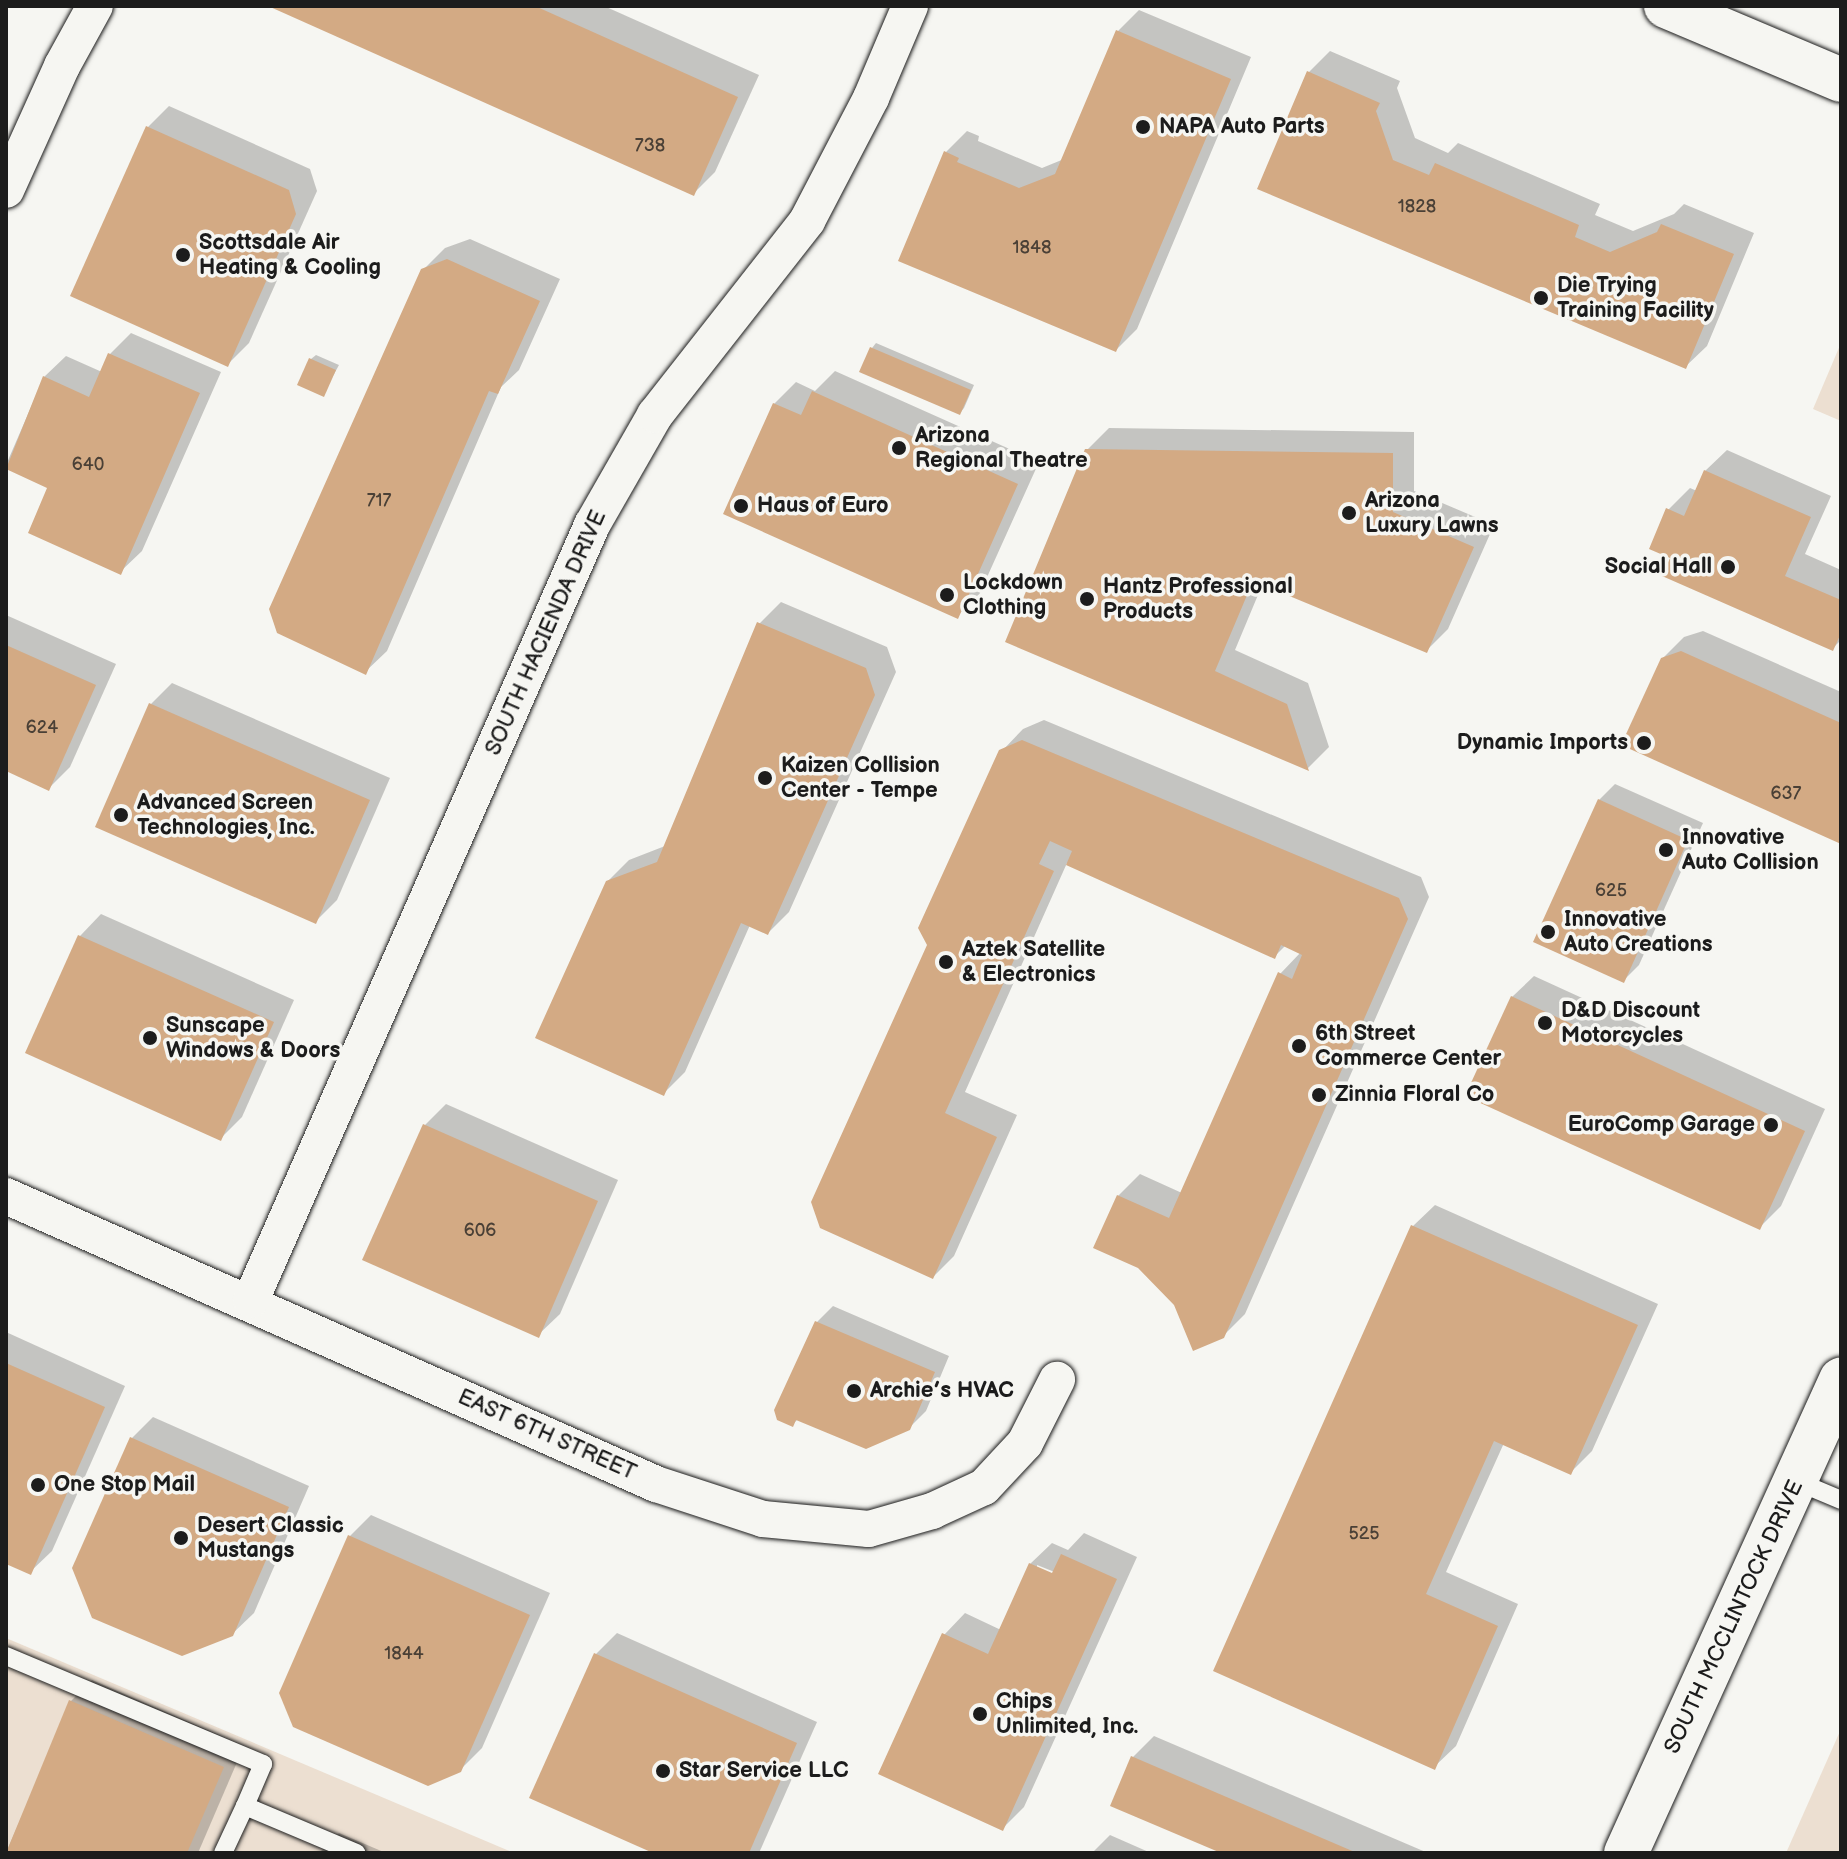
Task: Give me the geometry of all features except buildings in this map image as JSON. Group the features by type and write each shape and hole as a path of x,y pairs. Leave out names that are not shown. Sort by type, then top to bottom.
{"main road":[{"path":"1666,6 1841,80"},
{"name":"SOUTH MCCLINTOCK DRIVE","path":"1626,1853 1841,1380"}],"street":[{"path":"6,190 62,66 95,6"},
{"name":"SOUTH HACIENDA DRIVE","path":"251,1300 592,525 655,415 807,221 871,98 910,6"},
{"name":"EAST 6TH STREET","path":"6,1196 251,1300 656,1484 763,1519 869,1529 932,1511 984,1487 1025,1443 1057,1380"}],"lane":[{"path":"1796,1480 1841,1500"},
{"path":"6,1656 263,1764 223,1853"},
{"path":"245,1806 356,1853"}],"shaded area":[{"path":"1841,343 1841,421 1813,409"},
{"path":"6,1638 514,1853 6,1853"},
{"path":"1841,1729 1841,1853 1786,1853"}],"place":[{"name":"NAPA Auto Parts","path":"1143,127"},
{"name":"Scottsdale Air Heating & Cooling","path":"183,255"},
{"name":"Die Trying Training Facility","path":"1541,298"},
{"name":"Arizona Regional Theatre","path":"899,448"},
{"name":"Haus of Euro","path":"741,506"},
{"name":"Arizona Luxury Lawns","path":"1349,513"},
{"name":"Social Hall","path":"1728,567"},
{"name":"Lockdown Clothing","path":"947,595"},
{"name":"Hantz Professional Products","path":"1087,599"},
{"name":"Dynamic Imports","path":"1644,743"},
{"name":"Kaizen Collision Center - Tempe","path":"765,778"},
{"name":"Advanced Screen Technologies, Inc.","path":"121,815"},
{"name":"Innovative Auto Collision","path":"1666,850"},
{"name":"Innovative Auto Creations","path":"1548,932"},
{"name":"Aztek Satellite & Electronics","path":"946,962"},
{"name":"D&D Discount Motorcycles","path":"1545,1023"},
{"name":"Sunscape Windows & Doors","path":"150,1038"},
{"name":"6th Street Commerce Center","path":"1299,1046"},
{"name":"Zinnia Floral Co","path":"1319,1095"},
{"name":"EuroComp Garage","path":"1771,1125"},
{"name":"Archie’s HVAC","path":"854,1391"},
{"name":"One Stop Mail","path":"38,1485"},
{"name":"Desert Classic Mustangs","path":"181,1538"},
{"name":"Chips Unlimited, Inc.","path":"980,1714"},
{"name":"Star Service LLC","path":"663,1771"}]}
